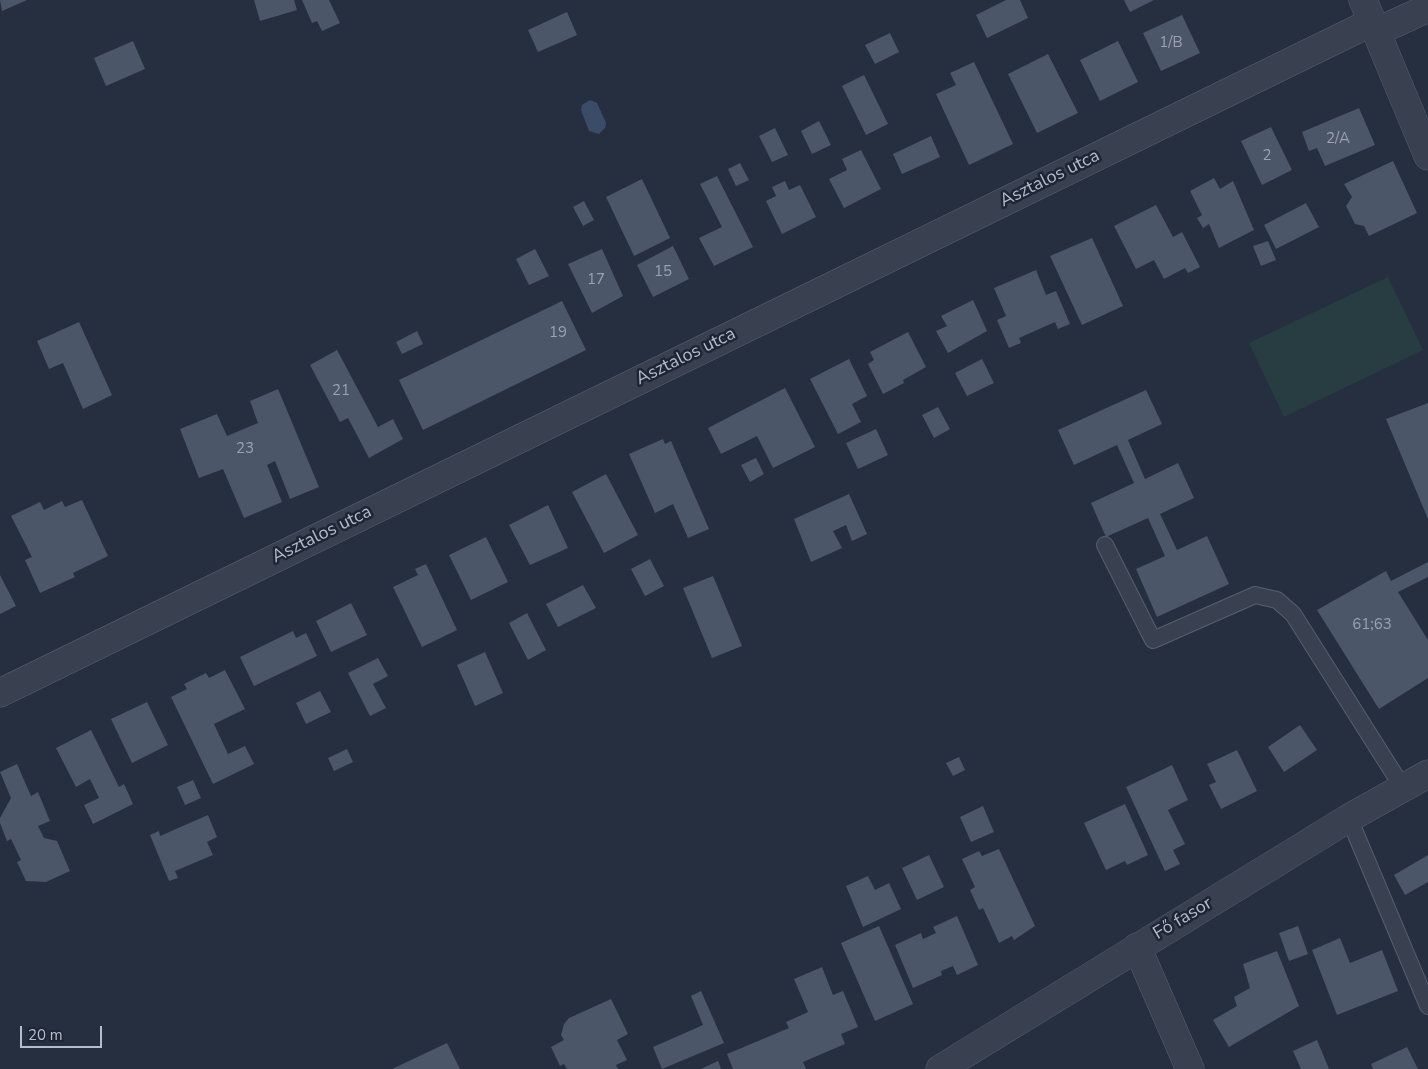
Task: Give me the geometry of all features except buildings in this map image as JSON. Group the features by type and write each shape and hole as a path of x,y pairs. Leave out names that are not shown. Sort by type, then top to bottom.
{"street":[{"name":"Asztalos utca","path":"0,693 1371,18 1428,8"},
{"path":"1371,18 1428,156"},
{"name":"Fő fasor","path":"940,1069 1350,818 1428,774"},
{"path":"1138,947 1190,1069"}],"lane":[{"path":"1105,545 1153,640 1255,595 1277,600 1293,614 1403,788"},
{"path":"1350,818 1428,1006"}],"green space":[{"path":"1388,277 1423,350 1284,417 1249,343"}],"water":[{"path":"590,100 597,103 606,123 605,128 599,134 589,131 581,110 582,105"}]}
